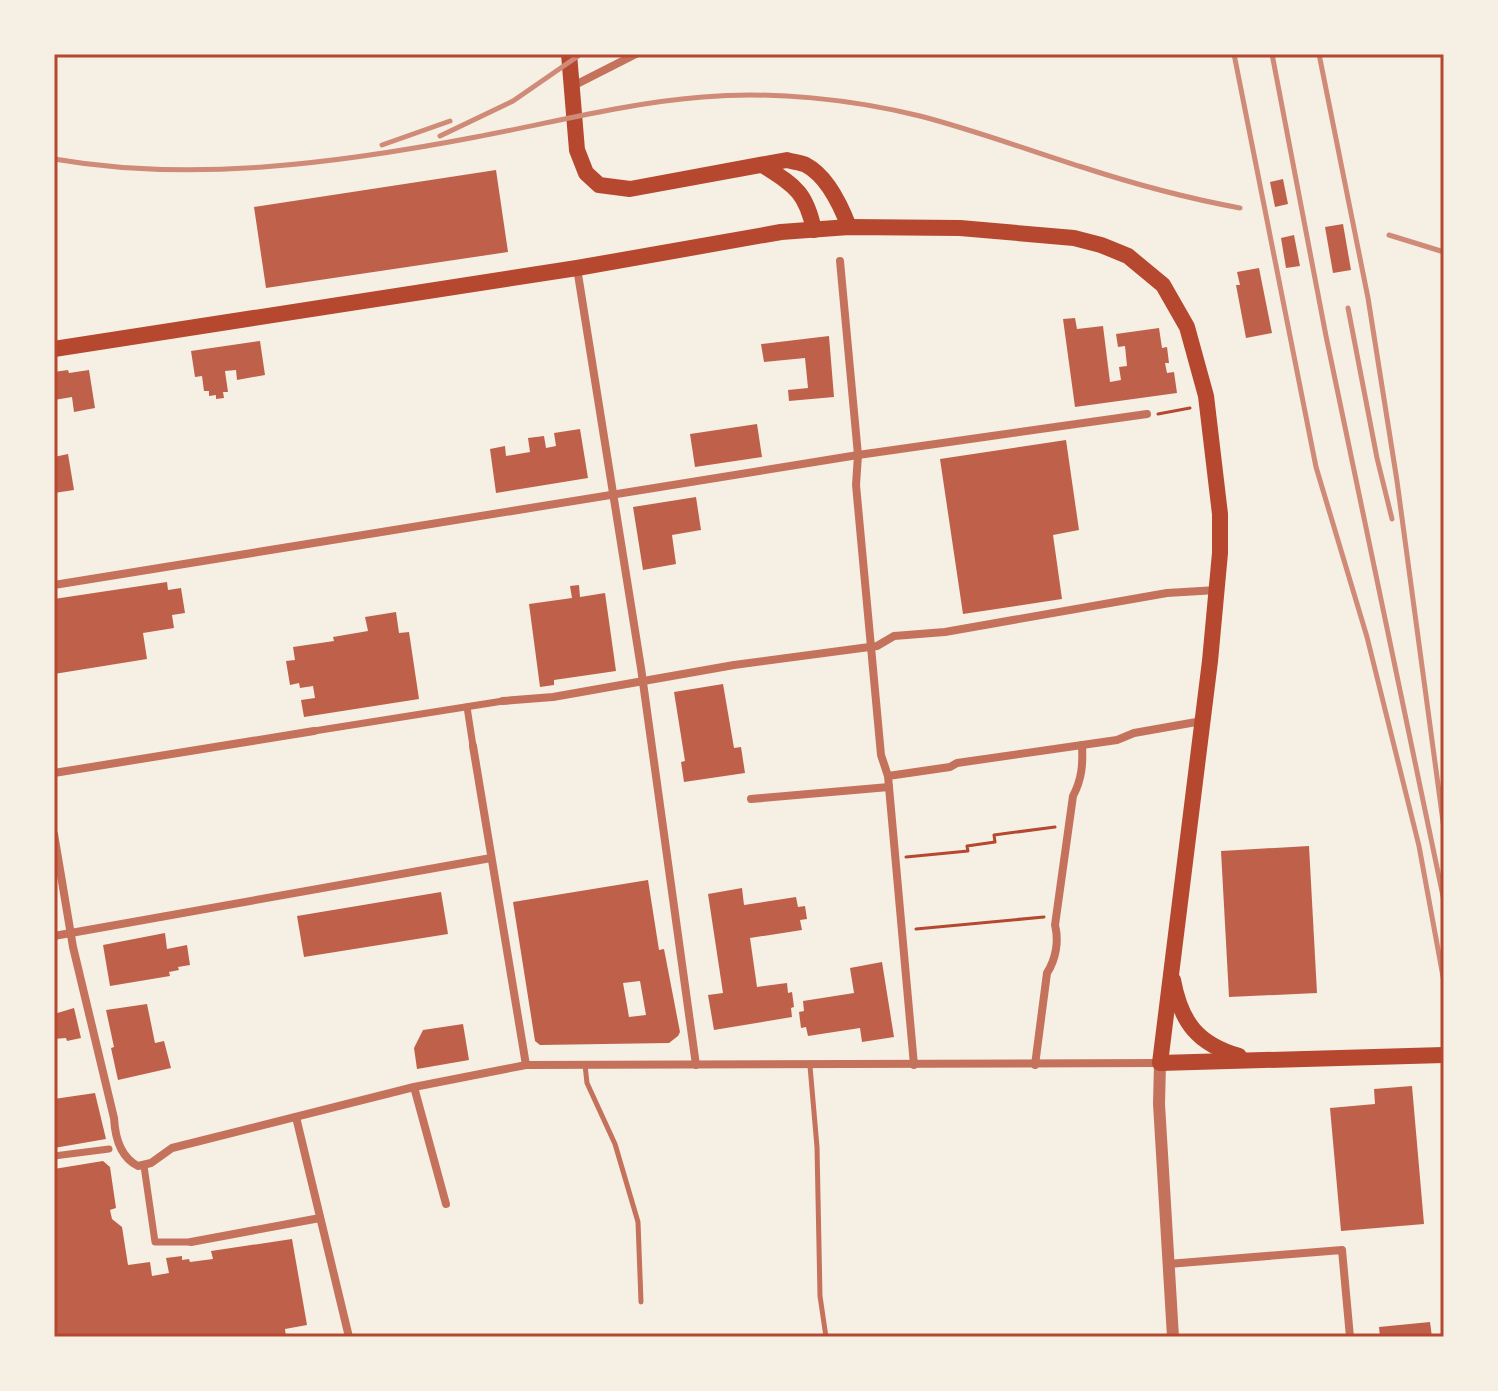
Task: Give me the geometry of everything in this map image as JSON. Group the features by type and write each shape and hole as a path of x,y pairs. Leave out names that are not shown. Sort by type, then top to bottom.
{"highway":[{"path":"570,61 578,158 592,180 599,185 618,190 787,160 806,165 825,183 849,227"},
{"path":"764,166 794,185 803,195 814,230"},
{"path":"54,349 577,268 751,237 849,227 960,228 1074,238 1107,246 1135,260 1163,285 1181,313 1195,350 1206,396 1218,481 1220,553 1217,590 1160,1063 1444,1055"},
{"path":"1172,971 1176,995 1185,1019 1205,1042 1239,1056 1263,1060"}],"street":[{"path":"571,87 636,54"},
{"path":"840,261 858,455 856,485 881,755 888,776 914,1065"},
{"path":"577,268 642,681 696,1065"},
{"path":"54,585 858,455 1147,414"},
{"path":"54,773 503,701 553,697 877,646 894,636 945,632 1167,593 1217,590"},
{"path":"467,707 526,1065"},
{"path":"888,776 1082,745 1203,721"},
{"path":"1035,1065 1047,973 1053,963 1058,936 1055,925 1072,801 1083,763 1082,745"},
{"path":"751,799 889,787"},
{"path":"54,834 70,933 118,1143 131,1163 144,1166 172,1148 414,1087 526,1065 1160,1063 1159,1104 1173,1337"},
{"path":"54,936 491,858"},
{"path":"414,1087 446,1204"},
{"path":"296,1117 349,1337"},
{"path":"54,1156 109,1149"},
{"path":"144,1166 155,1242 191,1242 320,1218"},
{"path":"1168,1264 1342,1250 1350,1337"}],"lane":[{"path":"585,1064 587,1083 615,1144 638,1222 641,1302"},
{"path":"810,1066 817,1147 820,1296 826,1337"}],"path":[{"path":"1147,414 1161,415 1193,408"},
{"path":"906,857 968,851 967,846 995,842 994,835 1041,828"},
{"path":"928,928 1029,919"}],"building":[{"path":"496,170 508,252 266,288 254,207"},
{"path":"1283,179 1288,204 1275,207 1270,182"},
{"path":"1343,224 1351,270 1333,273 1325,227"},
{"path":"1294,235 1300,266 1286,268 1281,238"},
{"path":"1259,268 1272,333 1246,338 1236,285 1240,285 1237,272"},
{"path":"1075,318 1077,329 1103,326 1110,382 1121,380 1119,367 1127,366 1125,346 1118,347 1116,334 1159,328 1162,348 1167,347 1167,373 1174,372 1177,393 1075,407 1063,319"},
{"path":"829,336 834,397 789,401 788,390 808,388 805,358 764,362 761,344"},
{"path":"260,341 265,375 237,380 236,370 225,371 228,392 223,392 224,398 216,399 216,395 209,396 209,391 204,391 202,376 195,377 191,351"},
{"path":"68,370 69,373 89,370 95,408 74,412 72,397 54,400 54,372"},
{"path":"757,424 762,457 695,467 690,434"},
{"path":"580,429 588,478 496,493 490,449 505,446 506,456 530,452 528,438 544,436 546,448 556,446 554,433"},
{"path":"1066,440 1079,530 1053,535 1062,599 963,614 940,459"},
{"path":"68,454 74,490 54,493 54,457"},
{"path":"696,497 701,530 672,535 676,564 643,570 633,507"},
{"path":"167,582 168,590 181,588 185,613 172,615 174,628 143,633 147,659 54,674 54,599"},
{"path":"579,585 580,597 605,593 616,671 554,680 554,685 540,687 529,604 572,598 570,586"},
{"path":"396,612 399,633 409,632 419,699 304,717 301,700 315,698 313,686 300,688 299,683 290,685 286,661 295,660 293,647 334,641 333,637 368,631 365,617"},
{"path":"723,684 734,748 741,747 745,773 684,782 681,762 685,761 674,692"},
{"path":"1309,846 1317,993 1229,997 1221,851"},
{"path":"648,880 659,950 664,949 680,1032 678,1036 669,1043 540,1045 535,1041 513,902","holes":["640,981 646,1015 629,1017 623,983"]},
{"path":"742,888 744,905 796,897 798,907 805,906 807,919 800,920 802,930 750,938 757,987 787,983 794,1007 791,1008 792,1017 714,1030 708,995 723,993 708,894"},
{"path":"441,892 448,934 304,957 297,916"},
{"path":"165,933 167,949 187,945 190,965 178,967 179,970 169,972 170,976 110,986 103,945"},
{"path":"882,962 894,1037 862,1042 860,1028 808,1036 806,1027 801,1028 799,1012 804,1011 803,1001 854,993 850,968"},
{"path":"147,1004 155,1043 164,1041 171,1068 118,1080 106,1010"},
{"path":"74,1008 81,1038 67,1041 66,1038 54,1039 54,1014"},
{"path":"463,1024 469,1060 417,1069 414,1048 423,1030"},
{"path":"1412,1086 1424,1224 1341,1231 1330,1108 1375,1104 1374,1089"},
{"path":"95,1093 106,1139 54,1148 54,1099"},
{"path":"103,1161 110,1167 116,1208 110,1210 112,1219 122,1227 128,1265 150,1262 152,1276 169,1273 166,1258 182,1256 182,1260 189,1259 190,1262 213,1259 211,1251 292,1239 307,1325 285,1329 286,1337 54,1337 54,1169"},
{"path":"1430,1322 1432,1337 1380,1337 1379,1327"}],"railway":[{"path":"440,136 513,101 581,54"},
{"path":"1234,54 1316,467 1367,637 1419,846 1444,982"},
{"path":"1272,54 1326,336 1444,901"},
{"path":"1319,54 1368,298 1397,481 1444,829"},
{"path":"54,159 159,169 266,167 372,155 674,100 730,95 784,96 867,105 920,116 1141,185 1240,208"},
{"path":"382,145 450,121"},
{"path":"1389,235 1444,252"},
{"path":"1348,308 1392,519"}]}
